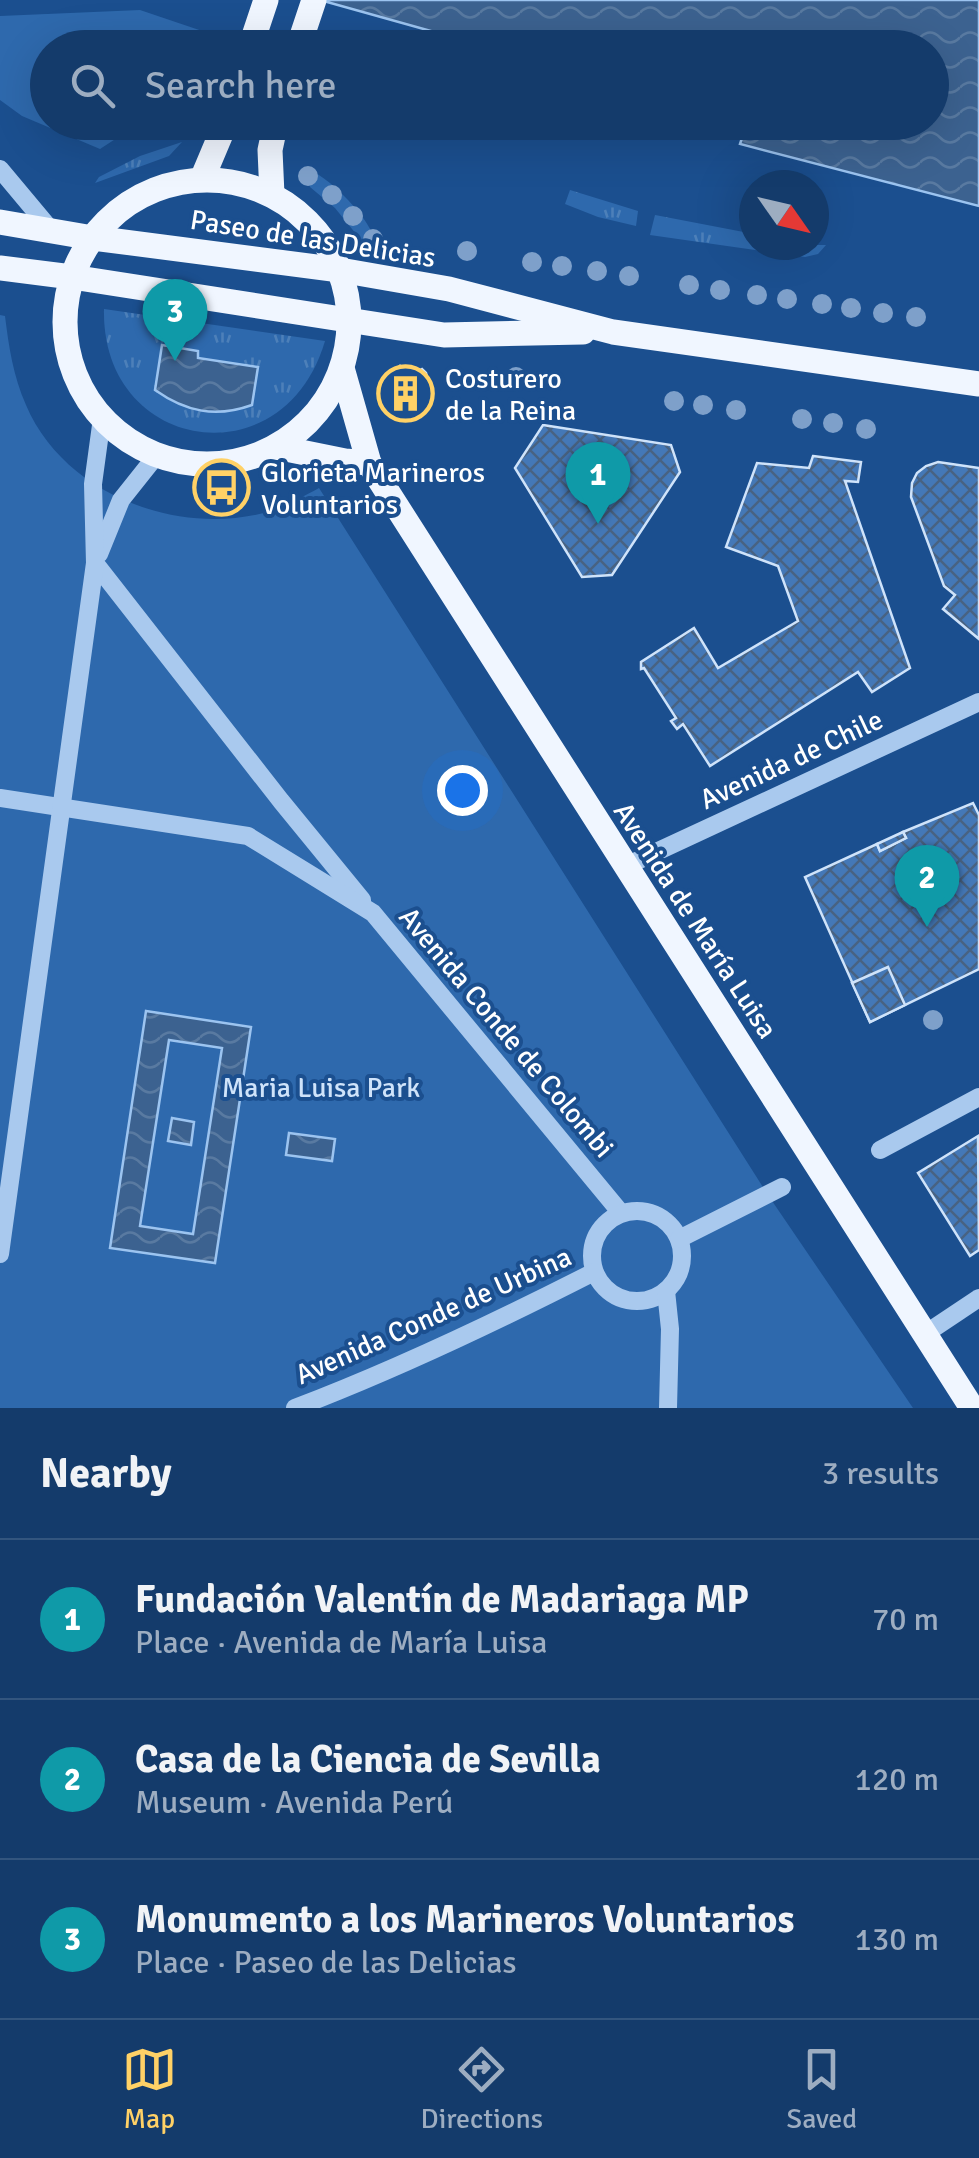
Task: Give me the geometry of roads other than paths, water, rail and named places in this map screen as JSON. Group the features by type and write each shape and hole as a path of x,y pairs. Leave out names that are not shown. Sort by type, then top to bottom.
{"main road":[{"path":"256,30 266,0"},
{"path":"304,30 314,0"},
{"path":"202,179 219,140"},
{"path":"272,140 272,194"},
{"path":"202,179 238,182 272,194 301,214 324,240 340,270 350,321 342,368 316,414 276,447 219,464 187,464 156,456 127,440 102,418 80,387 68,352 65,314 72,277 93,238 114,214 141,196 170,184 202,179"},
{"name":"Paseo de las Delicias","path":"0,222 449,289 612,332 979,384"},
{"name":"Paseo de las Delicias","path":"0,268 444,335 612,332"},
{"name":"Avenida de María Luisa","path":"342,368 369,464 972,1408"},
{"path":"276,447 369,464"}],"street":[{"path":"0,169 51,230"},
{"path":"0,1254 95,564 93,484 102,418"},
{"path":"95,564 122,500 156,456"},
{"path":"95,564 372,913"},
{"name":"Avenida de Chile","path":"626,866 979,702"},
{"name":"Avenida Conde de Colombi","path":"0,798 248,836 372,913 621,1213"},
{"path":"880,1150 979,1094 979,1081"},
{"path":"679,1239 782,1188"},
{"path":"649,1212 672,1227 679,1239 681,1268 666,1292 650,1300 634,1302 617,1297 603,1287 594,1272 592,1244 598,1230 621,1213 649,1212"},
{"name":"Avenida Conde de Urbina","path":"295,1408 486,1328 594,1272"},
{"path":"666,1292 670,1329 668,1408"},
{"path":"925,1334 979,1298"}],"water":[{"path":"320,0 979,0 979,206 740,144 741,140 949,140 949,30 427,30"},
{"path":"162,345 198,351 198,358 258,367 252,405 202,411 155,390"},
{"path":"146,1011 251,1027 215,1263 110,1248","holes":["169,1040 222,1048 193,1234 140,1226"]},
{"path":"172,1118 194,1122 191,1145 168,1141"},
{"path":"289,1133 335,1139 332,1161 286,1155"}],"place":[{"name":"Monumento a los Marineros Voluntarios","path":"175,361"},
{"name":"Costurero de la Reina","path":"406,394"},
{"name":"Glorieta Marineros Voluntarios","path":"222,488"},
{"name":"Fundación Valentín de Madariaga MP","path":"598,524"},
{"name":"Casa de la Ciencia de Sevilla","path":"927,927"}],"park label":[{"name":"Maria Luisa Park","path":"321,1087"}]}
